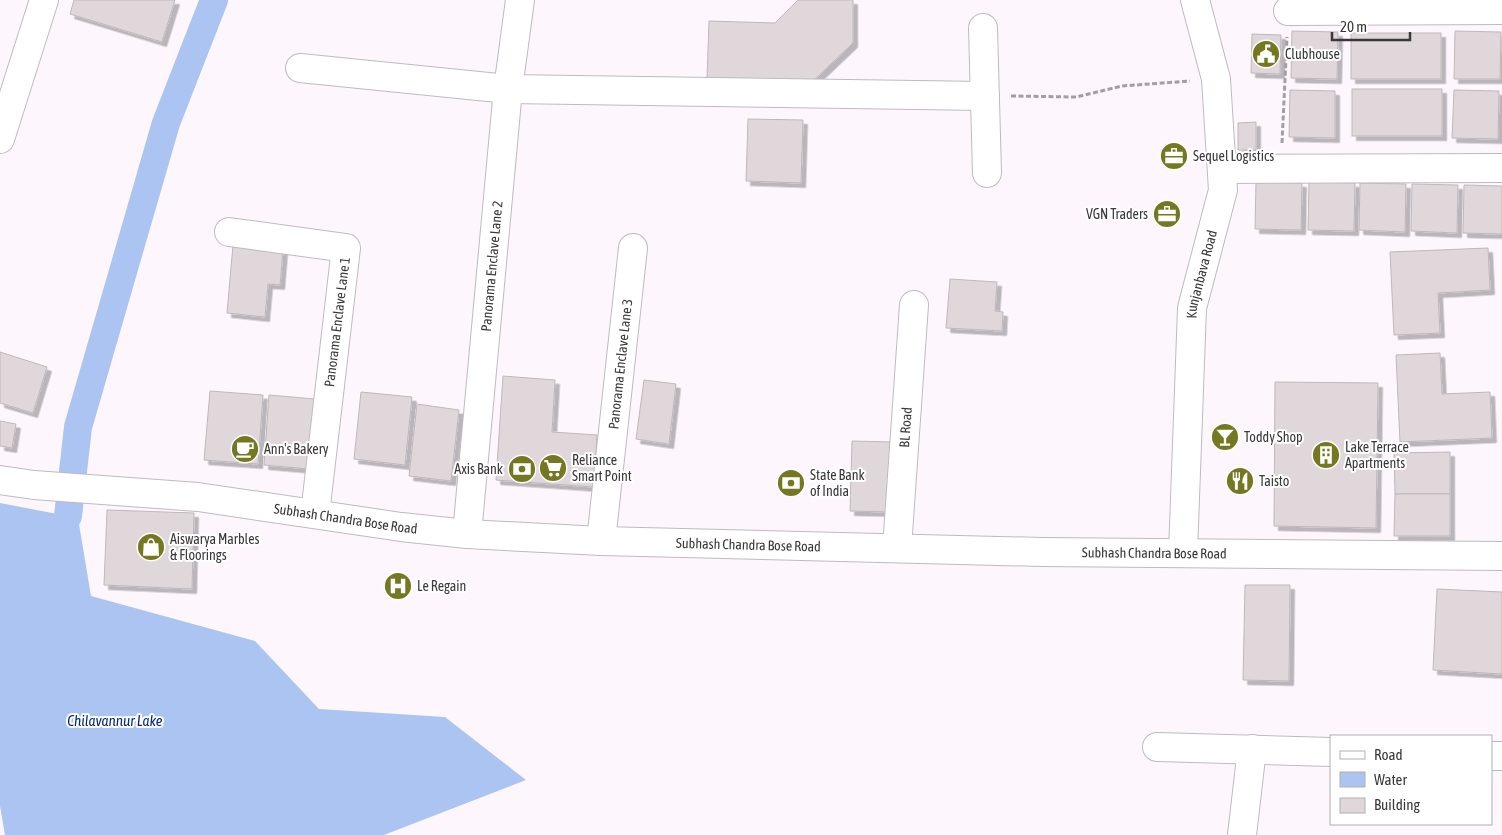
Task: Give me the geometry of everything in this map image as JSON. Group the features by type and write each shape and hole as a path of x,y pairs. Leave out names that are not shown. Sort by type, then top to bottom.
{"street":[{"path":"0,139 44,0"},
{"name":"Panorama Enclave Lane 2","path":"467,534 508,89 520,0"},
{"name":"Kunjanbava Road","path":"1183,553 1192,308 1224,190 1216,79 1194,0"},
{"path":"1288,11 1502,10"},
{"path":"983,28 987,173"},
{"path":"300,68 508,89 985,96"},
{"path":"1223,169 1502,168"},
{"name":"Panorama Enclave Lane 1","path":"229,232 346,248 315,514"},
{"name":"Panorama Enclave Lane 3","path":"601,541 633,248"},
{"name":"BL Road","path":"897,548 914,305"},
{"name":"Subhash Chandra Bose Road","path":"0,480 34,485 96,488 198,497 401,527 467,534 601,541 1183,553 1502,556"},
{"path":"1157,748 1330,752"},
{"path":"1242,835 1252,749"}],"path":[{"path":"1281,169 1288,11"},
{"path":"985,96 1076,97 1122,86 1216,79"}],"water":[{"name":"Chilavannur Lake","path":"0,503 78,518 91,596 255,641 319,709 445,717 526,780 384,835 5,835 0,806"}],"building":[{"path":"74,0 175,0 162,42 70,14"},
{"path":"798,0 853,0 853,43 813,81 707,78 709,21 775,23"},
{"path":"1292,31 1338,32 1337,79 1291,78"},
{"path":"1455,31 1501,32 1500,79 1454,79"},
{"path":"1351,33 1441,33 1441,79 1351,79"},
{"name":"Clubhouse","path":"1252,34 1281,35 1280,74 1251,73"},
{"path":"1352,89 1442,89 1442,136 1352,136"},
{"path":"1290,90 1335,91 1335,138 1289,137"},
{"path":"1454,90 1499,91 1498,139 1452,138"},
{"path":"748,119 803,120 801,183 746,181"},
{"path":"1256,122 1256,150 1238,150 1238,123"},
{"path":"1256,181 1302,183 1301,230 1255,229"},
{"path":"1309,182 1355,183 1354,231 1308,230"},
{"path":"1360,183 1406,184 1405,232 1359,230"},
{"path":"1412,184 1458,185 1457,233 1411,231"},
{"path":"1464,185 1502,186 1502,234 1463,233"},
{"path":"233,245 283,250 280,285 268,284 265,317 227,313"},
{"path":"1488,248 1490,290 1438,293 1440,333 1394,335 1390,252"},
{"path":"950,279 997,282 995,311 1003,312 1002,331 946,328"},
{"path":"0,352 47,367 33,413 0,403"},
{"path":"1440,353 1442,394 1490,392 1492,438 1400,442 1396,355"},
{"path":"503,376 555,380 552,432 597,435 594,487 496,480"},
{"path":"644,380 676,384 669,444 636,439"},
{"name":"Lake Terrace Apartments","path":"1275,382 1378,383 1376,528 1274,526"},
{"path":"210,391 263,395 258,464 204,460"},
{"path":"361,392 412,397 405,465 354,459"},
{"path":"269,395 315,399 309,469 264,465"},
{"path":"417,404 459,410 451,481 409,476"},
{"path":"0,421 16,424 12,448 0,446"},
{"path":"852,441 893,442 891,512 850,511"},
{"path":"1450,452 1450,494 1395,494 1394,453"},
{"path":"1395,494 1450,494 1450,536 1394,536"},
{"path":"107,510 194,513 192,589 104,585"},
{"path":"1245,585 1290,585 1289,681 1243,680"},
{"path":"1437,589 1502,592 1502,674 1433,670"}],"waterway":[{"path":"68,516 78,427 166,123 214,0"}],"place":[{"name":"Clubhouse","path":"1266,54"},
{"name":"Sequel Logistics","path":"1174,156"},
{"name":"VGN Traders","path":"1167,214"},
{"name":"Toddy Shop","path":"1225,437"},
{"name":"Ann's Bakery","path":"245,449"},
{"name":"Lake Terrace Apartments","path":"1326,455"},
{"name":"Reliance Smart Point","path":"553,468"},
{"name":"Axis Bank","path":"522,469"},
{"name":"Taisto","path":"1240,481"},
{"name":"State Bank of India","path":"791,483"},
{"name":"Aiswarya Marbles & Floorings","path":"151,547"},
{"name":"Le Regain","path":"398,586"}]}
